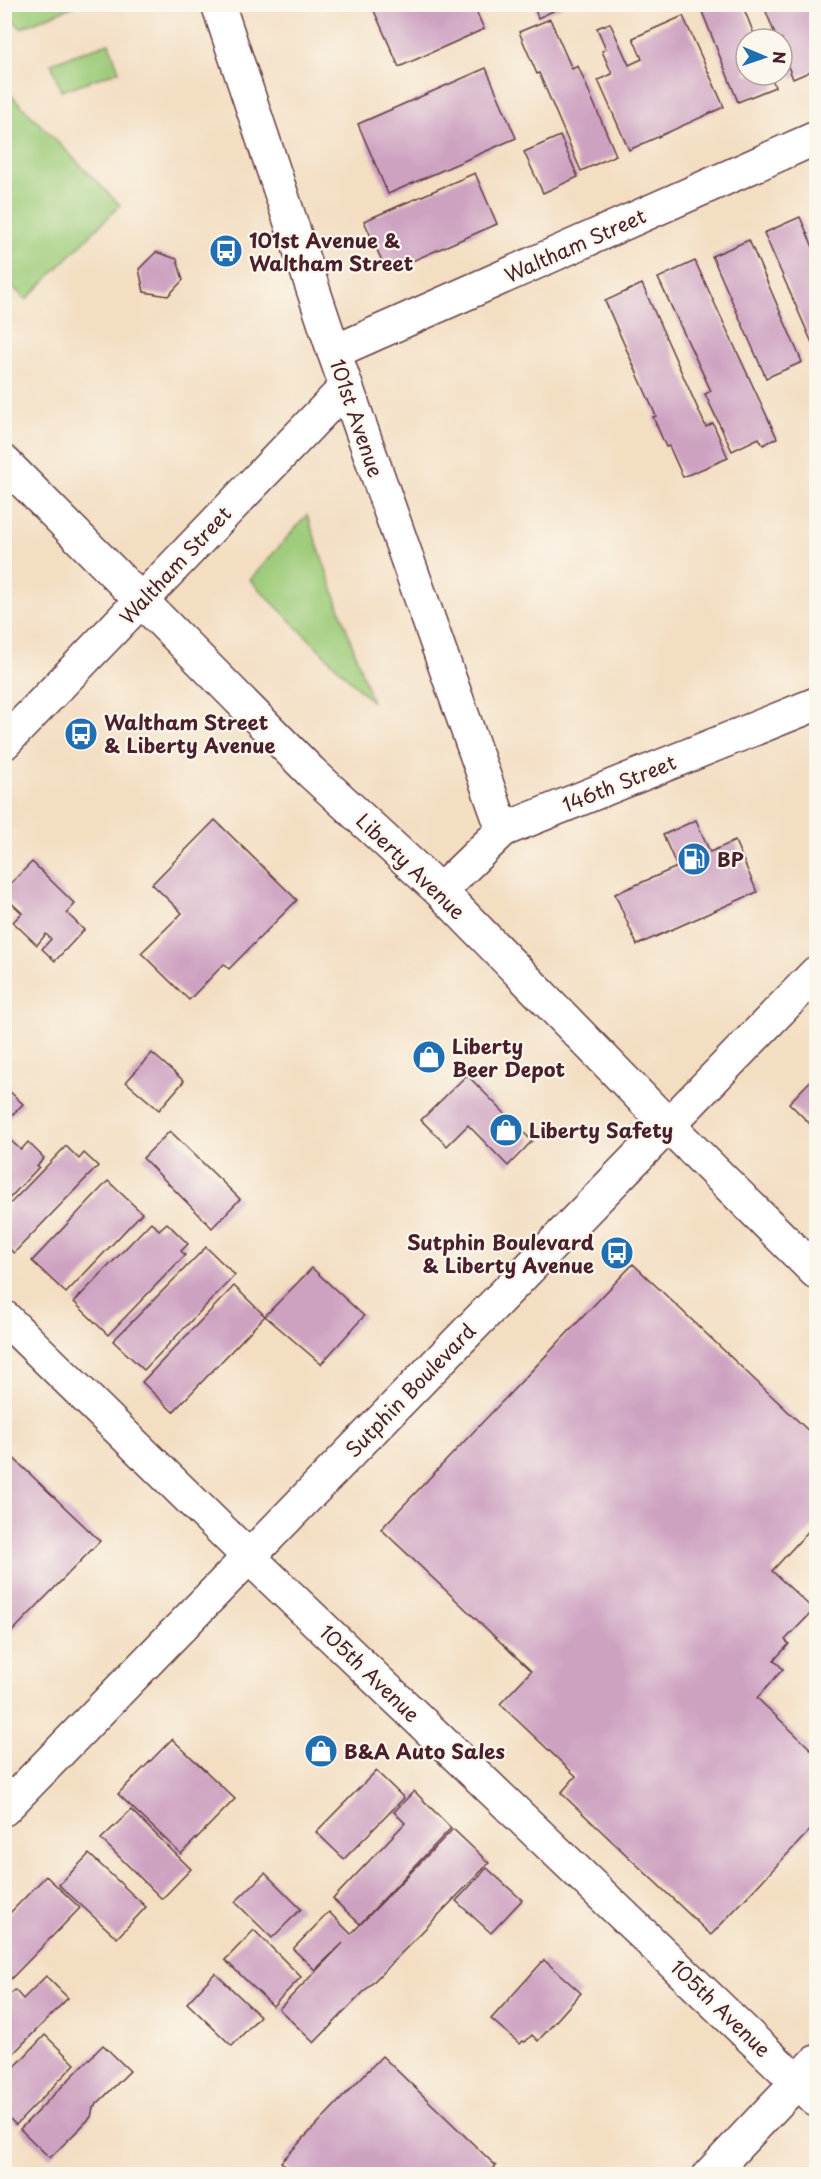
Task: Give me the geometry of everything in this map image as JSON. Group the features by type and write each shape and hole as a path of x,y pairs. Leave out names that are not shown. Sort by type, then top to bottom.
{"street":[{"name":"101st Avenue","path":"218,4 346,387 503,830"},
{"name":"Waltham Street","path":"334,352 816,138"},
{"name":"Waltham Street","path":"4,743 346,387"},
{"name":"Liberty Avenue","path":"4,462 311,772 440,891 669,1126 816,1272"},
{"name":"146th Street","path":"440,891 503,830 816,704"},
{"name":"Sutphin Boulevard","path":"4,1809 816,973"},
{"name":"105th Avenue","path":"4,1317 249,1557 810,2081"},
{"path":"710,2175 810,2081"}],"green space":[{"path":"4,5 76,5 21,28 5,13"},
{"path":"109,43 119,71 61,91 51,63"},
{"path":"5,89 120,205 26,300 5,279"},
{"path":"307,515 372,702 250,580"}],"building":[{"path":"371,4 473,4 484,29 399,67"},
{"path":"533,4 568,4 538,18"},
{"path":"699,4 742,4 751,27 734,27 734,87 775,87 738,102"},
{"path":"763,4 809,4 816,24 816,69 794,79 794,27 772,27"},
{"path":"683,16 724,107 629,150 598,80 612,74 602,51 606,49 597,28 610,23 629,65 642,59 633,38"},
{"path":"550,19 572,69 578,66 616,155 581,171 519,32"},
{"path":"486,68 516,138 388,194 358,124"},
{"path":"560,136 578,177 543,193 524,152"},
{"path":"475,173 497,224 387,272 364,221"},
{"path":"800,217 816,254 816,352 764,233"},
{"path":"749,240 802,362 766,378 712,256"},
{"path":"156,252 177,259 183,280 168,296 144,292 139,269"},
{"path":"695,261 777,438 763,445 759,438 732,451 705,394 711,391 658,278"},
{"path":"642,284 706,427 713,423 728,458 683,477 669,446 666,447 653,417 656,416 605,301"},
{"path":"215,820 297,900 229,969 224,964 189,1000 141,953 182,913 152,884"},
{"path":"696,820 710,852 735,841 757,892 637,945 615,894 677,867 663,835"},
{"path":"32,862 75,904 67,913 84,930 55,961 42,949 51,939 46,934 37,945 13,922 22,913 4,896 4,890"},
{"path":"152,1053 184,1081 159,1110 126,1082"},
{"path":"467,1075 532,1141 508,1166 468,1125 447,1146 421,1120"},
{"path":"816,1075 816,1130 789,1103"},
{"path":"4,1086 23,1104 4,1123"},
{"path":"170,1131 240,1199 212,1228 143,1158"},
{"path":"7,1137 21,1150 28,1142 44,1158 37,1166 39,1167 4,1204 4,1140"},
{"path":"66,1146 79,1159 84,1153 98,1166 14,1253 4,1244 4,1210"},
{"path":"108,1181 142,1213 66,1293 32,1261"},
{"path":"151,1222 159,1230 167,1223 188,1244 181,1251 185,1255 108,1335 74,1302"},
{"path":"206,1247 235,1275 144,1370 113,1341"},
{"path":"633,1264 816,1438 816,1523 772,1571 814,1610 785,1640 789,1644 774,1660 783,1669 757,1698 816,1754 816,1824 711,1935 561,1793 576,1776 500,1704 531,1671 381,1529"},
{"path":"312,1268 364,1316 321,1364 265,1316"},
{"path":"234,1286 265,1316 173,1412 142,1382"},
{"path":"4,1449 100,1541 4,1640"},
{"path":"172,1739 235,1799 181,1854 118,1794"},
{"path":"376,1771 404,1798 344,1859 316,1832"},
{"path":"414,1791 451,1828 360,1924 333,1899 405,1823 394,1812"},
{"path":"131,1810 191,1869 162,1899 101,1839"},
{"path":"453,1829 489,1863 314,2043 279,2009 343,1943 315,1970 293,1949 329,1912 351,1934"},
{"path":"89,1854 146,1907 117,1938 59,1885"},
{"path":"487,1868 522,1900 491,1933 456,1901"},
{"path":"265,1873 301,1909 272,1938 235,1902"},
{"path":"46,1876 80,1908 4,1986 4,1919"},
{"path":"254,1930 301,1977 273,2006 225,1960"},
{"path":"544,1960 581,1993 538,2041 532,2035 520,2044 491,2019"},
{"path":"215,1973 260,2016 232,2046 187,2003"},
{"path":"46,1976 68,1998 4,2063 4,2000 15,1990 23,1999"},
{"path":"45,2035 75,2064 16,2125 5,2114 5,2077"},
{"path":"103,2045 130,2071 93,2108 91,2117 50,2158 20,2129"},
{"path":"382,2056 496,2166 487,2174 294,2174 281,2162"}],"place":[{"name":"101st Avenue & Waltham Street","path":"226,251"},
{"name":"Waltham Street & Liberty Avenue","path":"81,734"},
{"name":"BP","path":"694,859"},
{"name":"Liberty Beer Depot","path":"429,1057"},
{"name":"Liberty Safety","path":"506,1130"},
{"name":"Sutphin Boulevard & Liberty Avenue","path":"617,1253"},
{"name":"B&A Auto Sales","path":"321,1751"}]}
